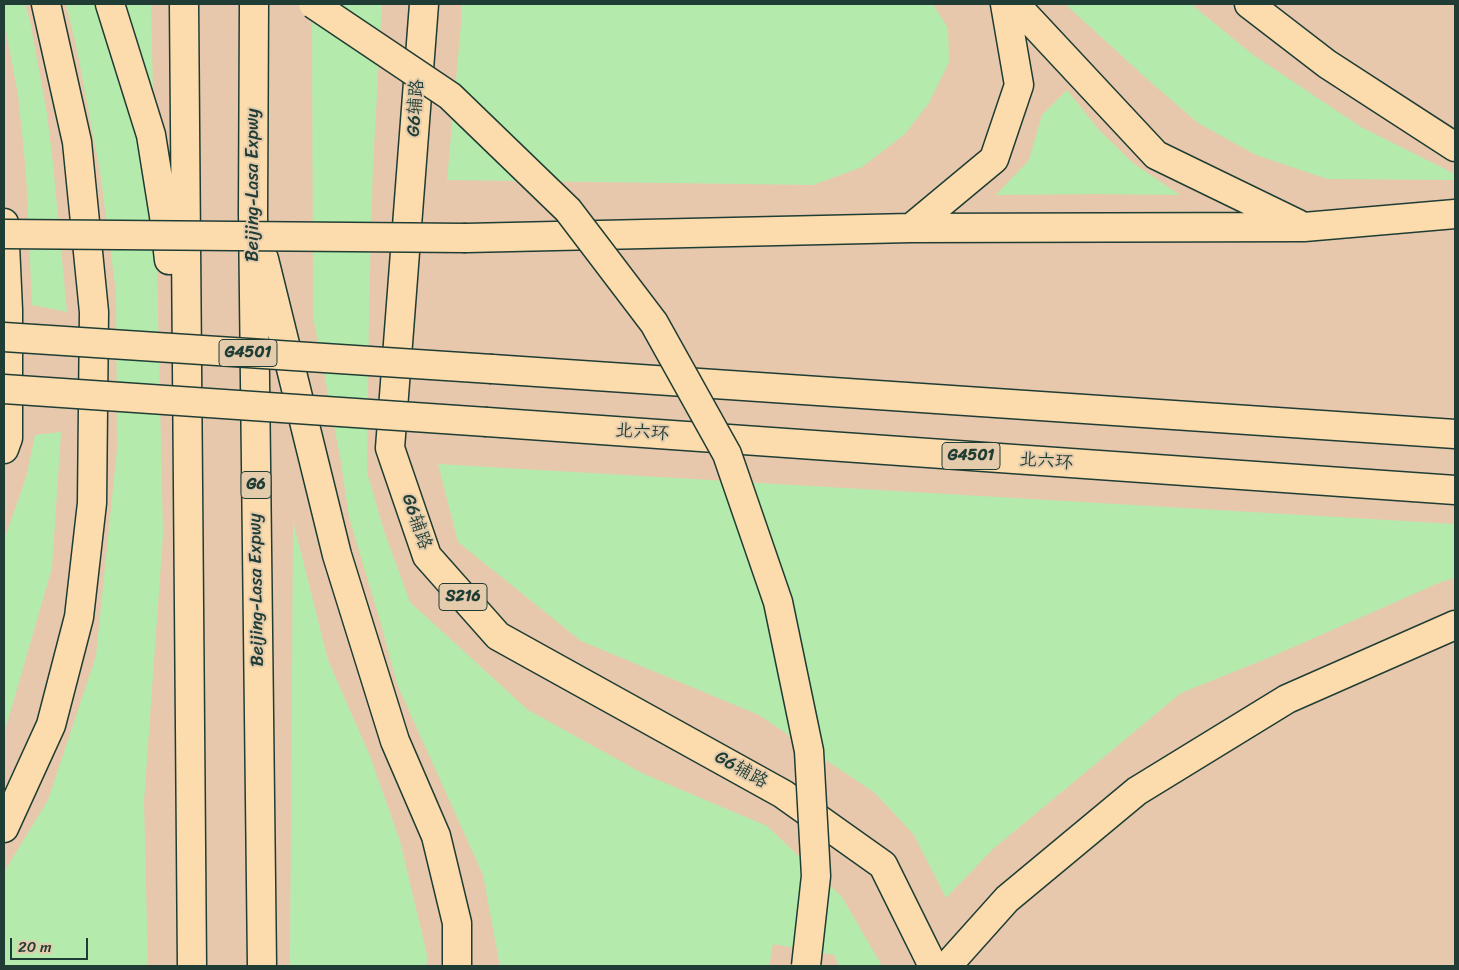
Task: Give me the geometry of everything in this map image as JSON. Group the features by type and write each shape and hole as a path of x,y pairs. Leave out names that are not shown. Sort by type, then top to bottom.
{"main road":[{"path":"4,828 51,726 78,617 92,502 94,312 77,142 46,4"},
{"path":"110,4 151,135 164,216 188,446"},
{"path":"184,4 192,966"},
{"name":"Beijing-Lasa Expwy","path":"254,4 253,212 262,966"},
{"path":"313,4 450,96 568,210 654,323 727,454 778,602 809,751 816,876 806,966"},
{"name":"G6辅路","path":"424,4 390,448 427,556 498,636 783,794 883,865 933,966"},
{"path":"911,228 994,159 1019,85 1005,4"},
{"path":"1015,4 1156,155 1304,227"},
{"path":"1249,4 1327,64 1455,147"},
{"path":"253,212 337,555 395,741 436,836 457,923 457,966"},
{"path":"4,234 466,238 911,228 1304,227 1455,214"},
{"path":"4,223 8,310 8,438 4,449"},
{"name":"G4501","path":"4,337 1455,434"},
{"name":"北六环","path":"4,389 1455,490"},
{"path":"947,966 1007,899 1137,791 1287,699 1455,625"}],"green space":[{"path":"4,4 25,4 30,21 47,114 67,312 32,305 26,172 18,94 4,21"},
{"path":"66,4 151,4 163,535 144,801 148,966 4,966 4,872 48,800 96,656 117,449 116,292 100,171 76,45"},
{"path":"312,4 382,4 373,165 367,472 384,531 410,602 528,710 644,774 767,826 842,897 882,966 839,966 834,955 773,944 769,966 500,966 483,875 397,684 349,517 341,462 313,316"},
{"path":"461,4 933,4 948,28 949,62 929,103 905,134 862,167 813,185 447,180 461,25"},
{"path":"1065,4 1191,4 1252,54 1361,127 1455,174 1455,180 1327,179 1256,155 1198,123"},
{"path":"1067,90 1100,131 1133,163 1180,195 996,195 1029,160 1042,115"},
{"path":"61,432 52,568 4,734 4,540 26,478 35,435"},
{"path":"438,464 1455,524 1455,578 1441,582 1273,656 1181,693 993,849 946,898 914,835 875,793 759,715 581,641 458,542"},
{"path":"293,521 328,660 370,756 400,841 428,959 426,966 290,966"}]}
